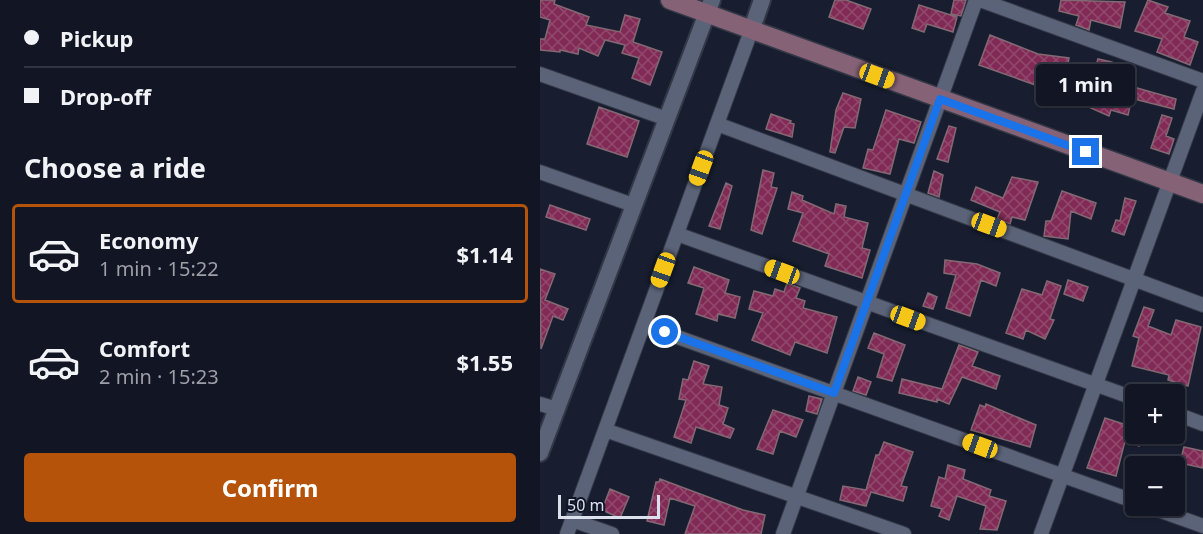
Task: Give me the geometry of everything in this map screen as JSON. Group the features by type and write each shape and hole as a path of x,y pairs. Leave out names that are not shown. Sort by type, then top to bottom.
{"main road":[{"path":"670,0 709,7 751,31 1203,194"}],"street":[{"path":"567,534 762,0"},
{"path":"783,534 905,194 978,0 1203,81"},
{"path":"540,453 709,7"},
{"path":"540,74 667,119"},
{"path":"1041,534 1203,91"},
{"path":"717,124 1203,305"},
{"path":"540,172 633,205"},
{"path":"677,234 1125,395"},
{"path":"644,325 1125,498"},
{"path":"540,404 556,410"},
{"path":"1185,417 1203,424"},
{"path":"605,430 904,534"},
{"path":"1174,516 1203,526"},
{"path":"572,520 612,534"}],"building":[{"path":"540,0 555,0 554,4 589,17 586,25 620,32 625,15 640,19 633,42 662,52 650,85 632,78 639,58 622,53 625,45 605,40 598,56 579,48 578,54 560,50 560,52 540,50 540,39 545,39 550,20 540,17"},
{"path":"835,0 846,0 871,9 863,29 829,17"},
{"path":"954,0 966,0 961,16 951,14"},
{"path":"1061,0 1125,2 1120,28 1091,20 1089,30 1076,25 1079,16 1059,11"},
{"path":"1148,0 1168,7 1165,13 1190,21 1184,37 1198,42 1190,65 1157,52 1162,39 1135,31"},
{"path":"919,5 957,17 953,32 927,24 924,32 912,28"},
{"path":"990,35 1038,54 1069,58 1068,64 1094,73 1098,59 1112,62 1105,95 1131,102 1128,115 1111,110 1109,116 1077,102 1080,96 1059,90 1058,93 979,65"},
{"path":"1130,86 1176,99 1174,109 1126,97"},
{"path":"843,93 861,99 855,128 844,127 835,153 830,152 836,110"},
{"path":"599,107 639,121 627,157 587,144"},
{"path":"886,110 921,122 914,143 899,139 890,174 863,168 868,149 873,150"},
{"path":"771,114 794,124 792,137 766,129"},
{"path":"1162,115 1172,118 1166,136 1174,139 1169,154 1151,148"},
{"path":"949,126 956,128 948,162 937,159"},
{"path":"763,170 774,173 771,187 777,188 762,234 751,230"},
{"path":"934,171 943,175 939,197 928,193"},
{"path":"1012,177 1038,182 1025,220 1012,217 1010,224 997,219 1000,212 971,200 976,187 1003,198"},
{"path":"726,183 732,186 720,229 709,226"},
{"path":"1062,191 1096,203 1091,219 1071,211 1068,239 1044,236 1046,221 1051,221"},
{"path":"792,192 803,196 802,200 834,214 836,204 846,206 844,217 868,223 862,248 870,250 862,278 825,266 829,254 793,241 803,213 788,209"},
{"path":"1125,198 1136,201 1124,235 1112,231 1116,220 1120,221"},
{"path":"550,205 590,219 586,230 546,217"},
{"path":"945,260 977,264 1000,273 996,286 981,280 970,316 946,308 956,275 944,273"},
{"path":"694,267 729,280 725,293 740,297 735,318 718,314 717,321 696,314 704,288 688,283"},
{"path":"540,269 555,274 545,300 568,309 563,320 553,316 541,349"},
{"path":"1068,280 1088,287 1083,301 1064,294"},
{"path":"1047,281 1061,286 1050,319 1054,320 1045,339 1026,330 1023,339 1006,333 1022,289 1042,295"},
{"path":"787,283 800,288 796,298 805,301 803,308 837,317 827,353 795,342 790,355 752,340 763,313 749,309 754,291 773,296 775,289 784,292"},
{"path":"928,293 937,297 933,309 923,306"},
{"path":"1144,307 1154,310 1148,326 1171,335 1176,320 1201,327 1188,386 1168,380 1169,375 1132,366 1139,338 1133,336"},
{"path":"874,333 905,345 892,381 877,377 884,354 868,348"},
{"path":"959,345 978,352 972,366 1000,376 996,389 962,377 949,404 937,399 937,402 899,393 902,379 942,389"},
{"path":"694,361 709,366 703,384 722,387 719,405 728,408 723,424 734,429 730,438 696,427 691,443 674,437 686,400 679,399 683,379 688,380"},
{"path":"858,377 871,382 866,395 853,391"},
{"path":"809,396 822,399 817,414 806,411"},
{"path":"986,404 1036,425 1030,447 971,430 980,405 985,407"},
{"path":"773,410 803,420 796,437 780,431 773,454 757,449"},
{"path":"1105,418 1125,424 1125,441 1116,476 1087,468"},
{"path":"884,442 913,452 901,486 907,487 903,501 871,492 866,506 840,500 843,486 866,490 876,455 879,455"},
{"path":"1184,447 1203,451 1203,468 1185,464 1185,456 1182,456"},
{"path":"948,465 965,470 963,479 991,490 989,496 1006,501 997,530 980,529 986,506 957,496 949,520 939,516 942,509 931,506 939,477 945,479"},
{"path":"660,479 743,510 765,515 761,534 685,534 695,506 670,498 664,525 647,521 656,482"},
{"path":"610,489 629,497 620,518 602,510"}],"route":[{"path":"665,332 834,393 940,99 1086,152"}]}
